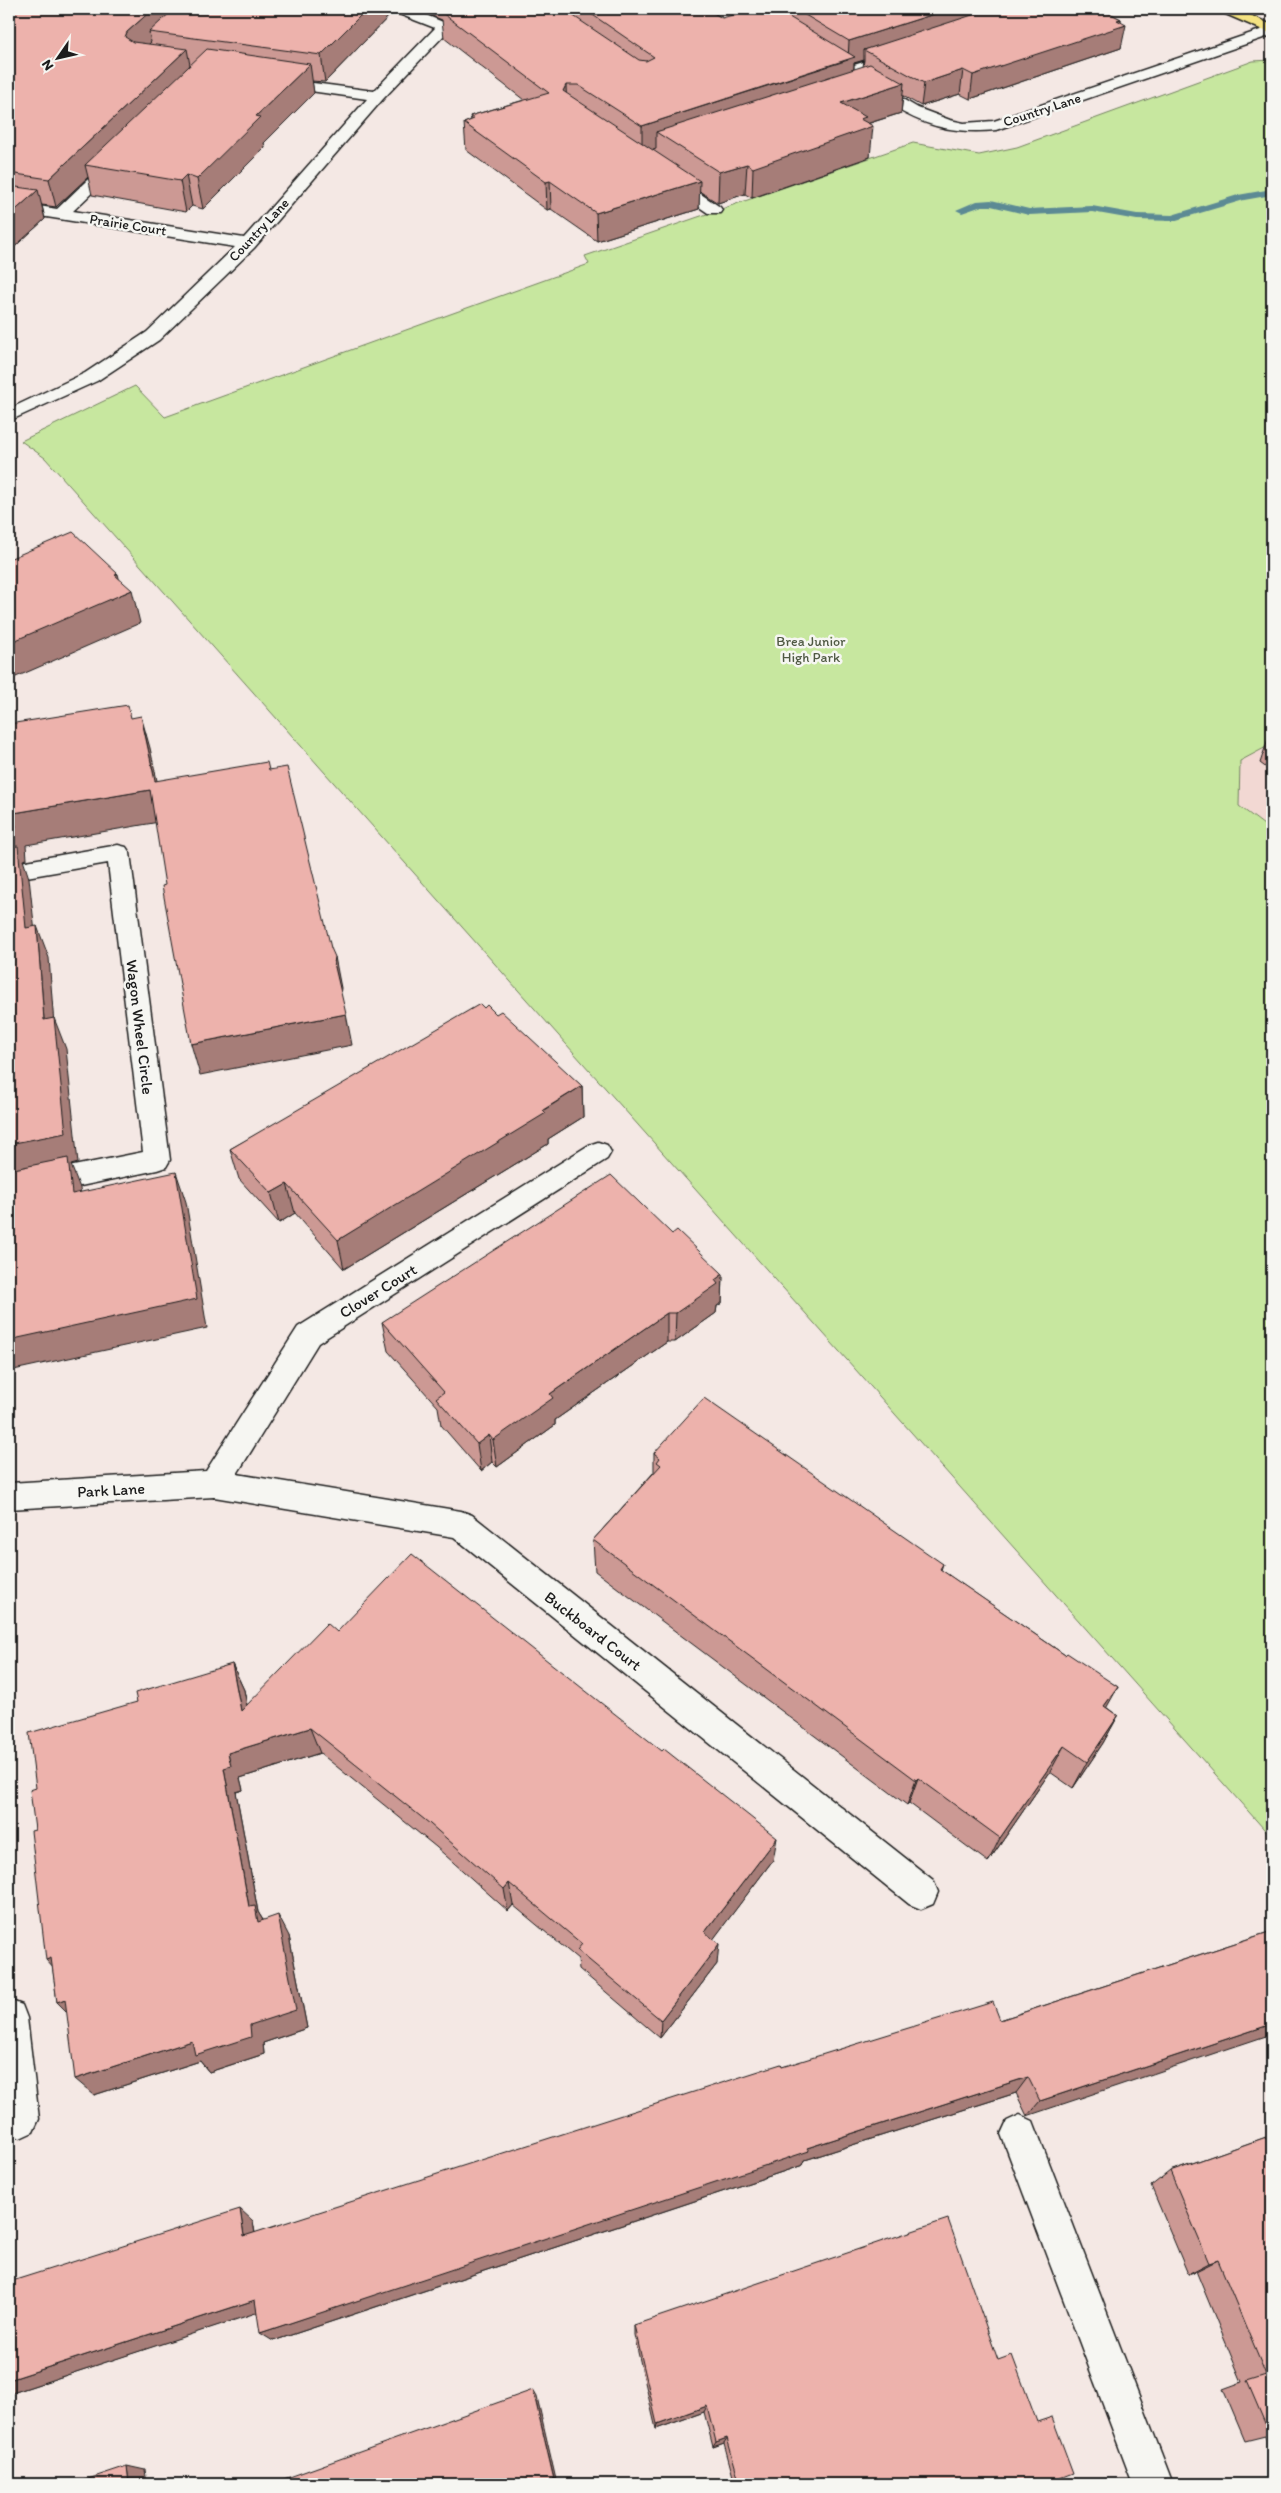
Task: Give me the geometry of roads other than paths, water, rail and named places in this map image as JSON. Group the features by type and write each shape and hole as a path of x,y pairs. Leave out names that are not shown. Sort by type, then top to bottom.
{"main road":[{"path":"1226,9 1272,30"}],"street":[{"path":"400,9 444,26"},
{"name":"Country Lane","path":"9,416 91,377 153,336 248,244 378,96 444,26 480,9"},
{"name":"Country Lane","path":"830,62 908,110 935,121 961,127 996,125 1272,30"},
{"path":"846,72 910,51"},
{"path":"264,80 378,96"},
{"path":"852,92 870,86"},
{"path":"61,214 131,146"},
{"path":"657,172 714,210"},
{"name":"Prairie Court","path":"9,206 248,244"},
{"name":"Wagon Wheel Circle","path":"9,872 118,853 157,1160 9,1190"},
{"name":"Clover Court","path":"214,1484 308,1335 598,1152"},
{"name":"Park Lane","path":"9,1496 214,1484"},
{"name":"Buckboard Court","path":"214,1484 460,1525 921,1892"},
{"path":"9,2018 20,2119"},
{"path":"1020,2134 1153,2484"}],"waterway":[{"path":"962,210 981,203 991,203 1029,212 1092,209 1137,217 1173,218 1242,197 1272,192"}],"park label":[{"name":"Brea Junior High Park","path":"811,650"}]}
